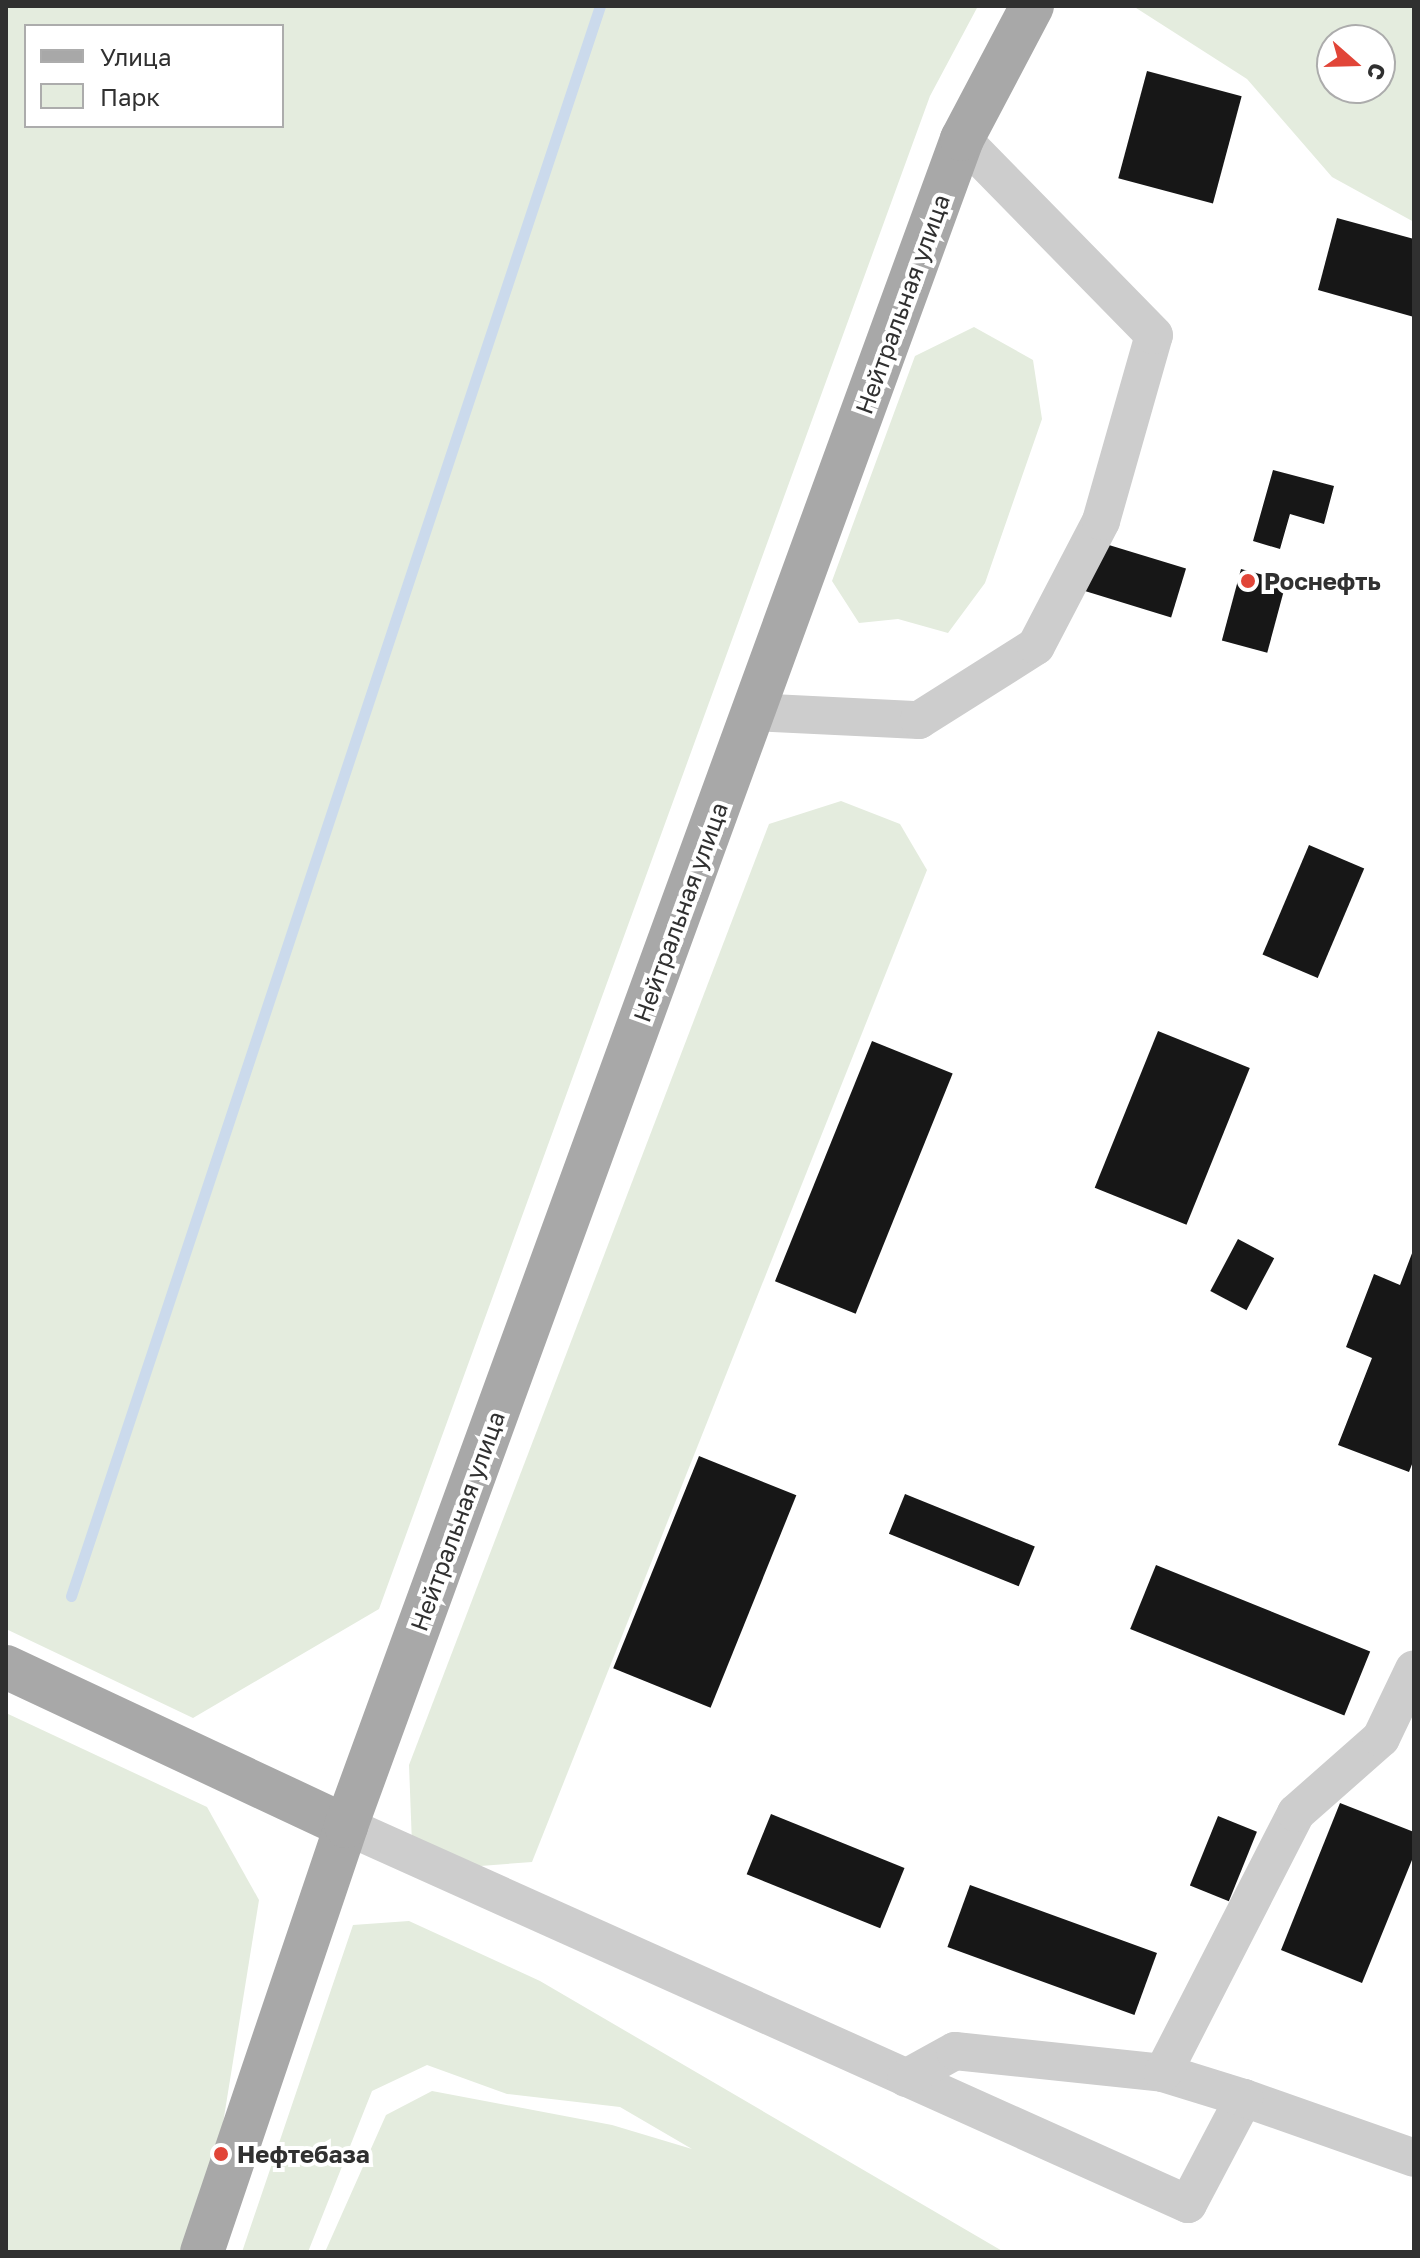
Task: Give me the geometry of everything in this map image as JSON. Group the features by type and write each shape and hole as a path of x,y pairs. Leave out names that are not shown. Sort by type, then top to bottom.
{"main road":[{"name":"Нейтральная улица","path":"202,2252 346,1826 962,139 1032,6"},
{"path":"6,1667 346,1826"}],"lane":[{"path":"753,712 919,720 1036,646 1101,521 1154,335 962,139"},
{"path":"1163,2073 1296,1813 1381,1738 1414,1669"},
{"path":"346,1826 1188,2204 1244,2098"},
{"path":"906,2078 955,2051 1163,2073 1414,2158"}],"green space":[{"path":"6,6 978,6 930,96 379,1609 193,1718 6,1629"},
{"path":"1133,6 1414,6 1414,222 1332,177 1247,79"},
{"path":"974,327 1033,360 1042,419 985,583 948,633 898,619 859,623 832,581 915,356"},
{"path":"841,801 900,824 927,870 532,1862 467,1867 412,1844 409,1765 769,824"},
{"path":"6,1713 207,1807 259,1900 215,2173 188,2252 6,2252"},
{"path":"409,1921 540,1981 1004,2252 325,2252 386,2115 432,2091 612,2125 692,2149 620,2107 507,2094 427,2065 372,2091 308,2252 242,2252 353,1925"}],"building":[{"path":"1147,71 1242,96 1213,204 1118,178"},
{"path":"1337,218 1414,239 1414,317 1318,290"},
{"path":"1273,470 1334,486 1324,524 1290,514 1280,549 1253,541"},
{"path":"1099,542 1186,569 1171,617 1084,591"},
{"path":"1241,569 1286,581 1267,653 1222,640"},
{"path":"1309,845 1364,868 1318,978 1263,955"},
{"path":"1158,1031 1250,1068 1186,1225 1095,1188"},
{"path":"872,1041 953,1074 856,1314 775,1281"},
{"path":"1238,1239 1274,1258 1247,1310 1210,1291"},
{"path":"1414,1248 1414,1459 1409,1472 1338,1445 1372,1358 1346,1347 1374,1274 1400,1285"},
{"path":"699,1456 796,1495 711,1708 613,1668"},
{"path":"905,1494 1035,1546 1019,1586 889,1534"},
{"path":"1156,1565 1370,1652 1344,1716 1130,1629"},
{"path":"1340,1803 1414,1832 1414,1855 1362,1983 1281,1950"},
{"path":"771,1814 905,1868 880,1928 747,1874"},
{"path":"1218,1816 1257,1832 1229,1901 1190,1886"},
{"path":"970,1885 1157,1953 1134,2015 947,1947"}],"waterway":[{"path":"71,1596 600,6"}],"place":[{"name":"Роснефть","path":"1248,581"},
{"name":"Нефтебаза","path":"221,2154"}]}
